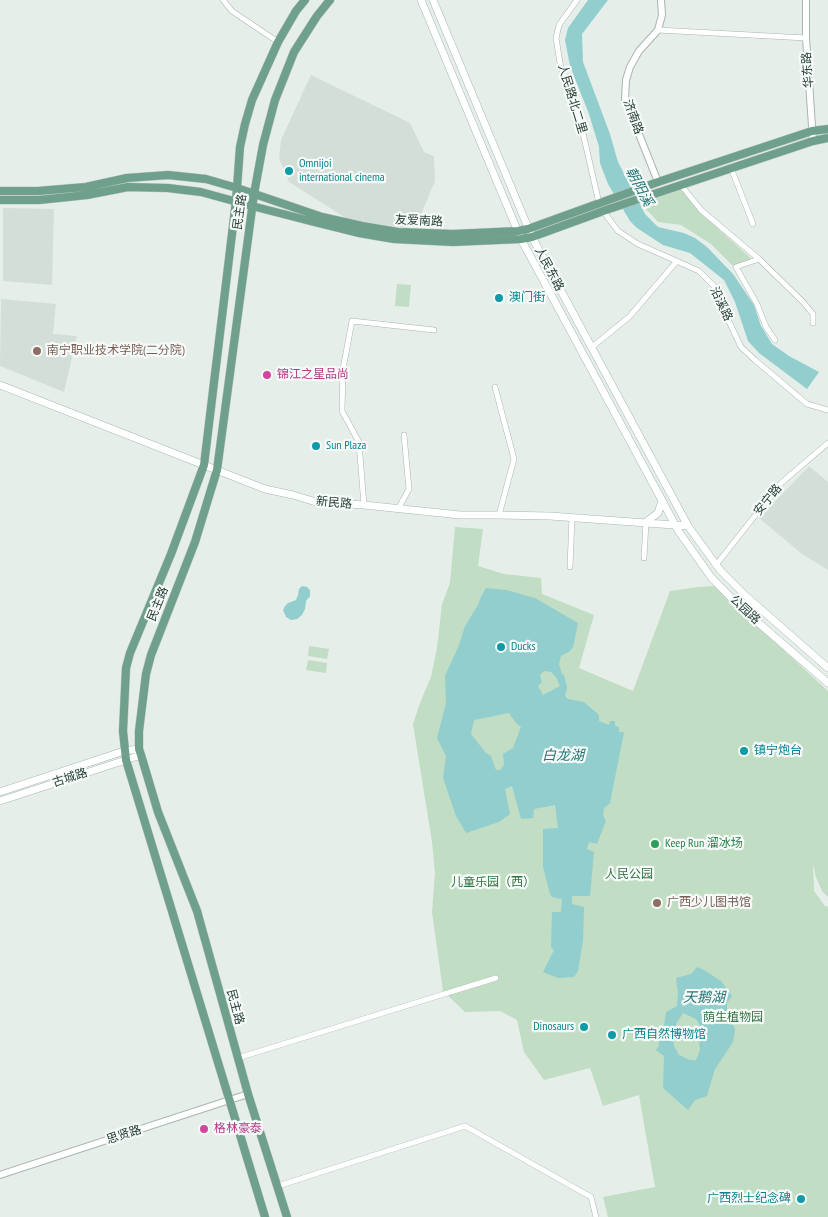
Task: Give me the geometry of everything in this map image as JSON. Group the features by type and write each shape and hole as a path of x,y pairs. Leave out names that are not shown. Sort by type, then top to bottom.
{"main road":[{"name":"民主路","path":"265,1217 126,760 122,731 126,668 130,652 171,554 204,465 236,201 240,147 245,124 252,100 278,42 296,11 305,0"},
{"name":"民主路","path":"287,1217 248,1094 197,911 158,812 140,752 140,721 146,674 151,655 195,542 217,470 252,206 263,145 278,92 294,52 317,16 330,0"},
{"name":"人民东路","path":"421,0 519,235 675,525"},
{"name":"人民东路","path":"433,0 530,233 688,526"},
{"name":"友爱南路","path":"0,200 39,200 87,195 128,187 168,188 202,192 360,233 394,239 453,242 530,233 603,206 655,184 812,131 828,129"},
{"name":"友爱南路","path":"603,206 654,194 813,140 828,138"},
{"name":"友爱南路","path":"0,191 38,191 86,187 127,178 168,175 206,179 322,217 362,226 389,230 453,234 519,235"},
{"name":"新民路","path":"0,385 265,489 293,494 316,502 364,505 460,516 499,514 572,517 688,526"},
{"path":"646,522 658,513 662,500"},
{"name":"公园路","path":"675,525 711,578 739,606 828,683"},
{"name":"公园路","path":"688,526 716,565 747,598 828,668"},
{"name":"古城路","path":"0,792 124,751 140,752"},
{"name":"古城路","path":"0,801 126,760 140,752"}],"street":[{"path":"223,0 232,12 278,42"},
{"name":"人民路北二里","path":"577,0 559,25 556,38 560,63 582,129 603,206"},
{"path":"661,0 662,15 658,30 806,38"},
{"name":"华东路","path":"806,0 806,38 813,140"},
{"name":"济南路","path":"655,184 625,99 626,80 630,67 639,51 658,30"},
{"path":"731,168 753,224"},
{"path":"681,185 701,210 758,259 803,302 813,314 813,323"},
{"name":"沿溪路","path":"603,206 618,231 638,244 699,271 716,288 741,347 807,404 828,410"},
{"path":"758,259 736,267 757,304 766,327 775,340"},
{"path":"592,347 629,317 677,261"},
{"path":"364,505 358,442 342,410 343,369 352,321 434,330"},
{"path":"495,387 514,460 499,514"},
{"path":"398,509 409,489 404,435"},
{"name":"安宁路","path":"716,565 780,484 828,443"},
{"path":"570,567 572,517"},
{"path":"644,558 646,522"},
{"path":"238,1058 496,978"},
{"name":"思贤路","path":"0,1175 248,1094"},
{"path":"278,1186 465,1126 591,1197 596,1217"}],"shaded area":[{"path":"311,75 410,123 424,152 434,156 435,181 417,224 407,228 349,220 289,182 279,158 281,140"},
{"path":"3,208 54,209 52,285 3,281"},
{"name":"南宁职业技术学院(二分院)","path":"1,299 56,304 53,334 77,336 64,392 0,366"},
{"path":"809,466 828,482 828,570 802,554 759,518"}],"green space":[{"path":"680,188 701,213 755,262 734,267 711,244 681,225 658,222 641,201"},
{"path":"397,284 411,285 409,307 395,306"},
{"name":"人民公园","path":"455,527 483,529 478,566 504,574 541,578 542,594 594,615 579,668 633,691 670,591 714,586 828,691 828,897 822,891 813,863 814,891 825,906 828,907 828,1217 608,1217 603,1197 655,1187 639,1095 603,1106 590,1068 544,1080 524,1052 517,1020 500,1011 465,1012 443,991 432,912 435,873 432,842 413,724 431,677 437,648 442,604 450,583"},
{"path":"309,646 329,649 327,659 308,656"},
{"path":"308,660 327,663 326,673 306,670"}],"water":[{"path":"588,0 608,0 582,34 583,62 610,134 618,162 645,214 658,227 684,233 695,238 707,247 733,274 754,305 761,326 772,344 789,356 819,372 807,389 759,353 748,341 735,302 724,280 690,253 663,245 637,228 630,221 608,184 600,163 599,147 589,114 570,66 565,40 568,28"},
{"path":"302,586 310,590 310,596 306,601 302,615 297,619 291,620 286,617 283,610 288,603 296,600 299,589"},
{"name":"白龙湖","path":"486,588 506,590 535,598 578,623 573,647 561,656 559,664 567,687 565,696 568,699 584,702 599,715 599,721 609,725 610,721 615,721 615,726 619,727 619,732 624,732 610,803 604,808 603,815 606,821 597,844 589,842 587,849 594,852 590,896 572,896 572,904 584,907 583,941 578,971 574,977 558,978 543,972 554,950 551,947 552,912 561,912 562,899 552,897 550,894 543,867 543,829 558,828 555,805 534,809 533,818 521,819 512,786 505,789 510,814 499,822 466,833 456,816 443,778 446,756 437,738 446,703 445,676 465,626","holes":["544,671 551,672 556,677 560,686 543,695 538,686 542,682 540,675","509,713 521,727 513,748 503,754 504,765 500,770 496,770 491,756 486,753 471,734 474,720"]},
{"name":"天鹅湖","path":"697,967 721,981 732,996 727,1003 727,1012 735,1029 733,1042 715,1069 707,1096 695,1100 688,1110 663,1088 664,1056 656,1050 659,1046 659,1038 664,1026 666,1012 677,1006 676,978 691,974","holes":["683,1013 696,1019 701,1027 698,1034 700,1050 696,1060 690,1060 679,1055 674,1046 673,1039 677,1032 676,1024"]}],"place":[{"name":"Omnijoi international cinema","path":"289,171"},
{"name":"澳门街","path":"499,298"},
{"name":"南宁职业技术学院(二分院)","path":"37,351"},
{"name":"锦江之星品尚","path":"267,375"},
{"name":"Sun Plaza","path":"316,446"},
{"name":"Ducks","path":"501,647"},
{"name":"镇宁炮台","path":"744,751"},
{"name":"Keep Run 溜冰场","path":"655,844"},
{"name":"广西少儿图书馆","path":"657,903"},
{"name":"Dinosaurs","path":"584,1027"},
{"name":"广西自然博物馆","path":"612,1035"},
{"name":"格林豪泰","path":"204,1129"},
{"name":"广西烈士纪念碑","path":"801,1199"}],"water label":[{"name":"朝阳溪","path":"639,187"}],"park label":[{"name":"儿童乐园（西）","path":"493,883"},
{"name":"荫生植物园","path":"733,1018"}]}
